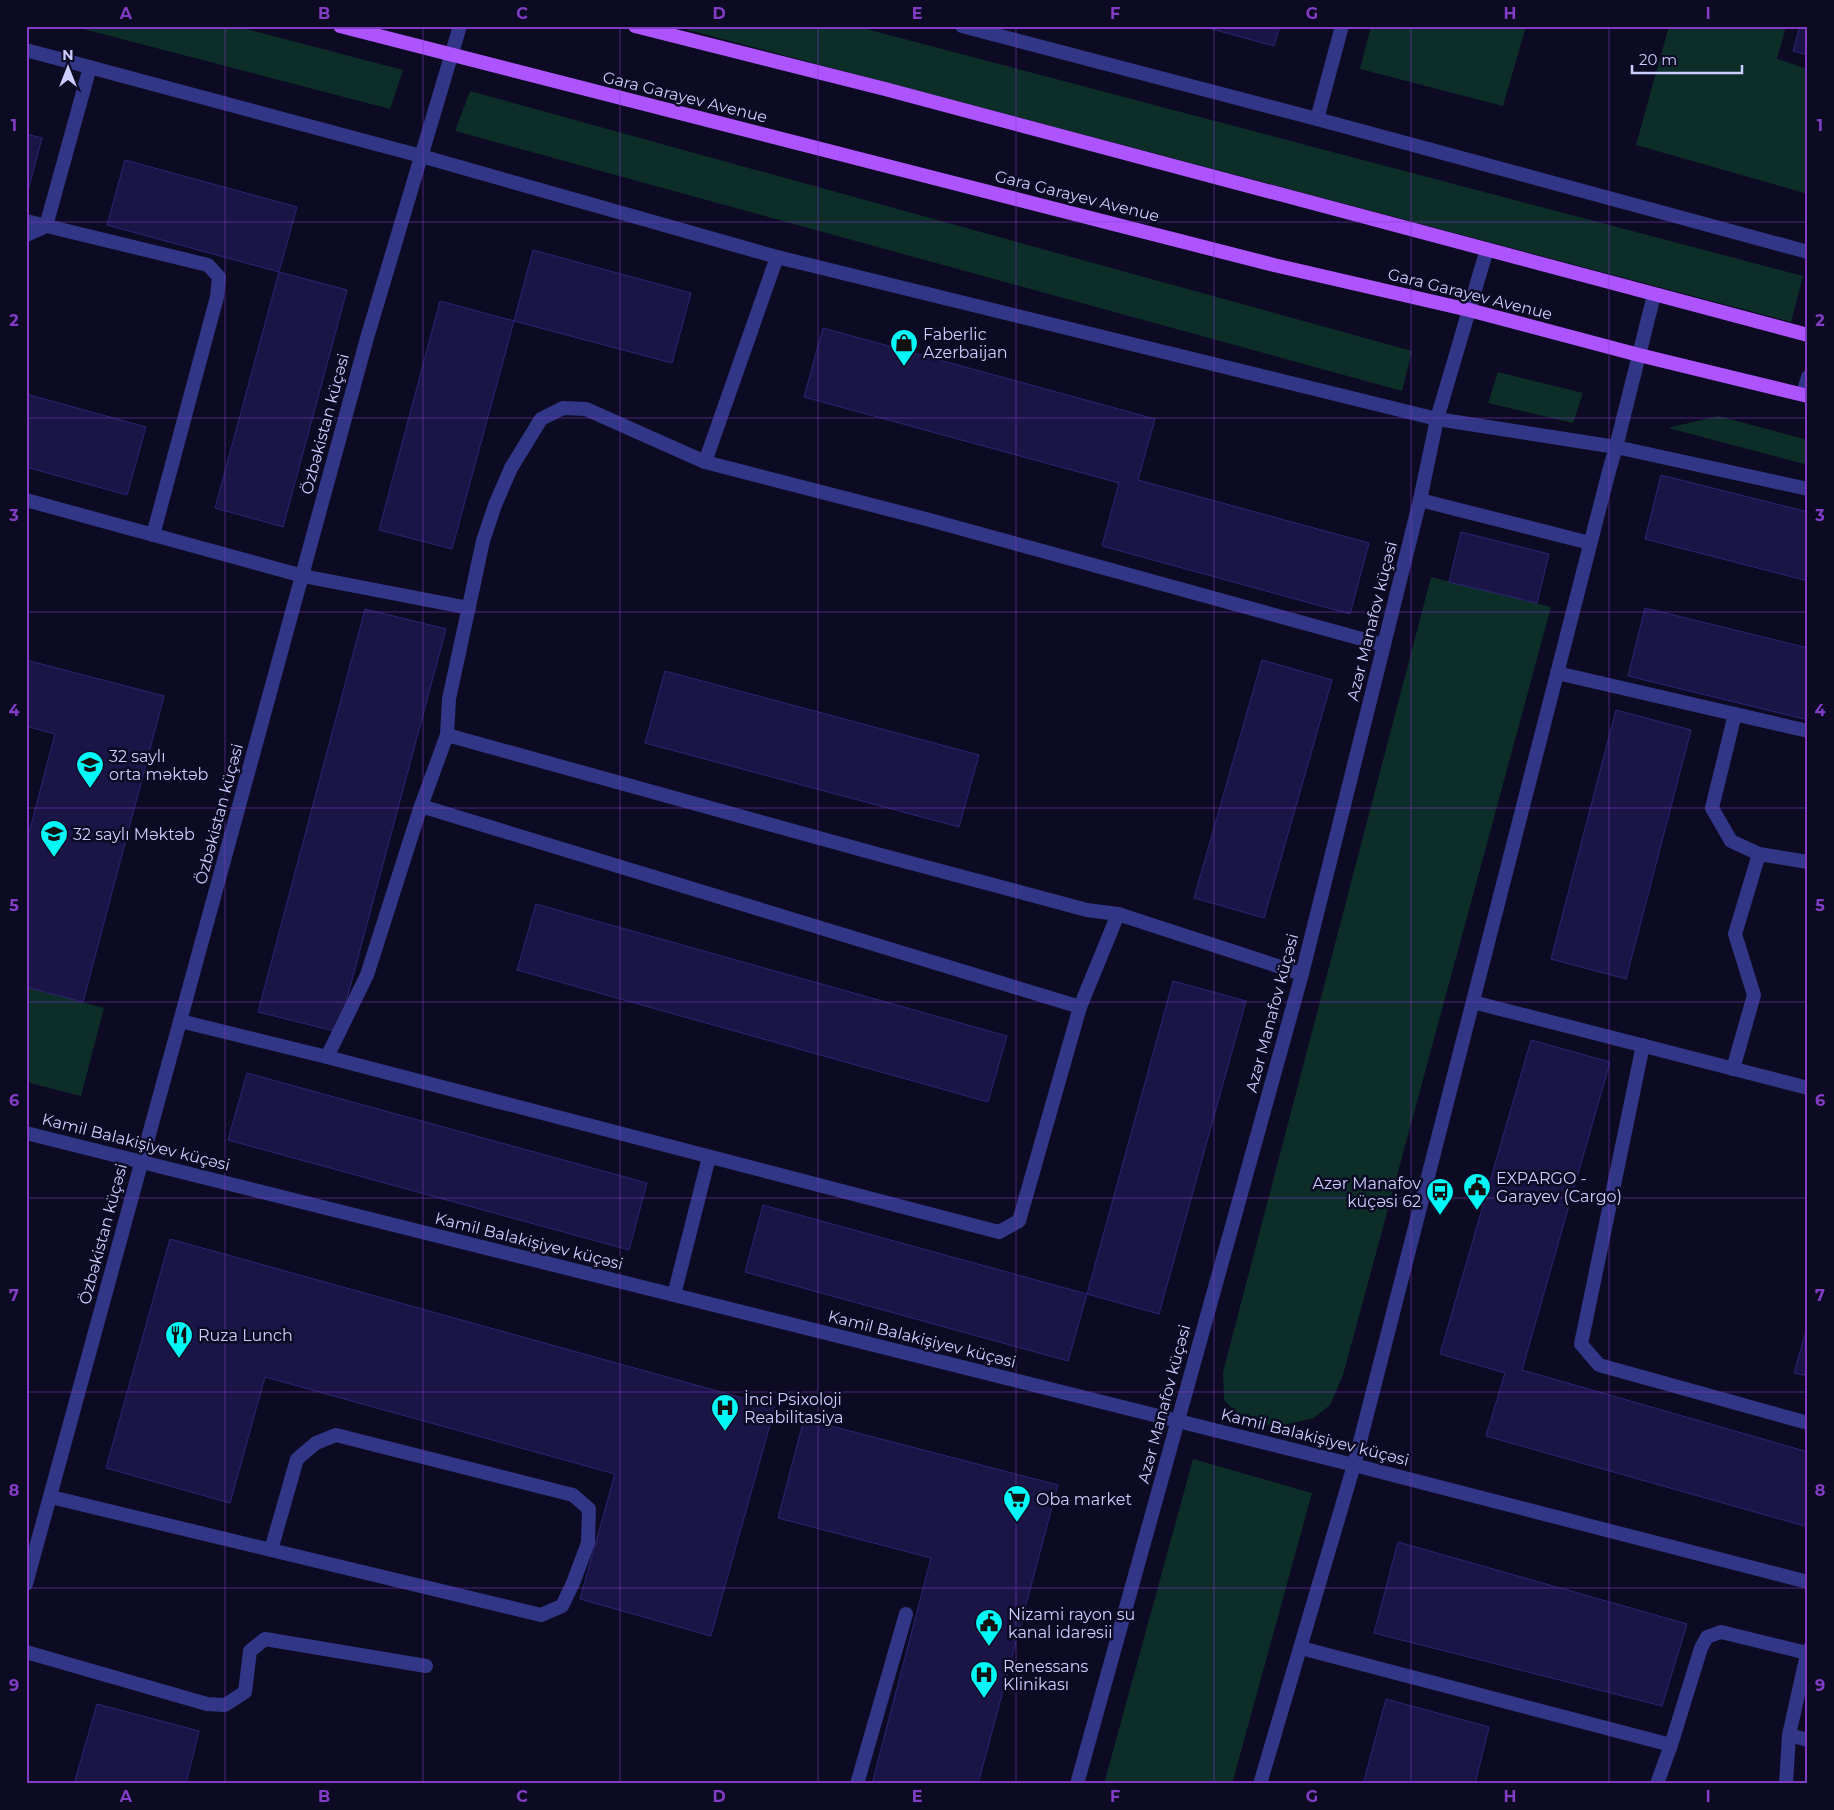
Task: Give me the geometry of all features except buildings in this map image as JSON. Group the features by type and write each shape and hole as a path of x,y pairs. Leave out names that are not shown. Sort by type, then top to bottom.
{"main road":[{"name":"Gara Garayev Avenue","path":"340,26 1274,265 1469,310 1639,355 1806,395"},
{"path":"635,26 885,90 1808,335"}],"street":[{"name":"Özbəkistan küçəsi","path":"26,1584 303,576 366,338 460,26"},
{"path":"962,26 1316,119 1808,252"},
{"path":"1316,119 1342,26"},
{"path":"26,50 421,156 776,257 1437,419 1616,447 1808,489"},
{"path":"46,226 90,67"},
{"path":"26,221 208,265 219,277 217,297 153,535"},
{"path":"26,235 46,226"},
{"name":"Azər Manafov küçəsi","path":"1078,1784 1302,974 1420,500 1437,419 1487,249"},
{"path":"705,462 776,257"},
{"path":"1260,1784 1354,1465 1654,295"},
{"path":"1806,395 1808,377"},
{"path":"327,1057 368,975 421,806 447,735 449,699 483,541 495,505 511,468 541,419 563,408 586,409 705,462 926,519 1384,645"},
{"path":"26,500 303,576 469,608"},
{"path":"1420,500 1590,542"},
{"path":"1557,673 1808,731"},
{"path":"1735,714 1712,808 1731,841 1759,854 1808,862"},
{"path":"447,735 877,854 1087,910 1118,914 1302,974"},
{"path":"421,806 1080,1007"},
{"path":"1733,1068 1754,995 1735,934 1759,854"},
{"path":"180,1021 327,1057 999,1232 1019,1221 1080,1007 1118,914"},
{"path":"1473,1002 1808,1088"},
{"path":"1643,1045 1581,1344 1599,1366 1808,1423"},
{"name":"Kamil Balakişiyev küçəsi","path":"26,1132 1354,1465 1808,1582"},
{"path":"674,1295 709,1157"},
{"path":"51,1497 271,1550 541,1615 562,1606 573,1584 588,1543 589,1509 573,1495 336,1435 316,1443 297,1458 271,1550"},
{"path":"856,1784 906,1614"},
{"path":"1658,1784 1701,1648 1707,1637 1721,1632 1807,1652 1789,1735 1786,1784"},
{"path":"26,1652 207,1704 225,1705 245,1692 250,1651 264,1638 426,1666"},
{"path":"1301,1648 1671,1745"},
{"path":"1789,1735 1808,1740"}],"green space":[{"path":"72,26 235,26 403,70 390,109"},
{"path":"673,26 855,26 1803,276 1791,322"},
{"path":"1371,26 1526,26 1503,106 1360,69"},
{"path":"1669,26 1786,26 1777,59 1808,69 1808,194 1636,145"},
{"path":"470,91 1412,351 1402,391 455,131"},
{"path":"1498,372 1583,393 1573,423 1488,403"},
{"path":"1718,416 1808,440 1808,465 1668,428"},
{"path":"1431,577 1551,607 1343,1375 1330,1405 1314,1418 1275,1427 1240,1416 1224,1400 1223,1372"},
{"path":"26,987 104,1008 81,1096 26,1082"},
{"path":"1193,1459 1312,1493 1232,1784 1104,1784"}],"place":[{"name":"Faberlic Azerbaijan","path":"904,367"},
{"name":"32 saylı orta məktəb","path":"90,789"},
{"name":"32 saylı Məktəb","path":"54,858"},
{"name":"EXPARGO - Garayev (Cargo)","path":"1477,1211"},
{"name":"Azər Manafov küçəsi 62","path":"1440,1216"},
{"name":"Ruza Lunch","path":"179,1359"},
{"name":"İnci Psixoloji Reabilitasiya","path":"725,1432"},
{"name":"Oba market","path":"1017,1523"},
{"name":"Nizami rayon su kanal idarəsii","path":"989,1647"},
{"name":"Renessans Klinikası","path":"984,1699"}]}
